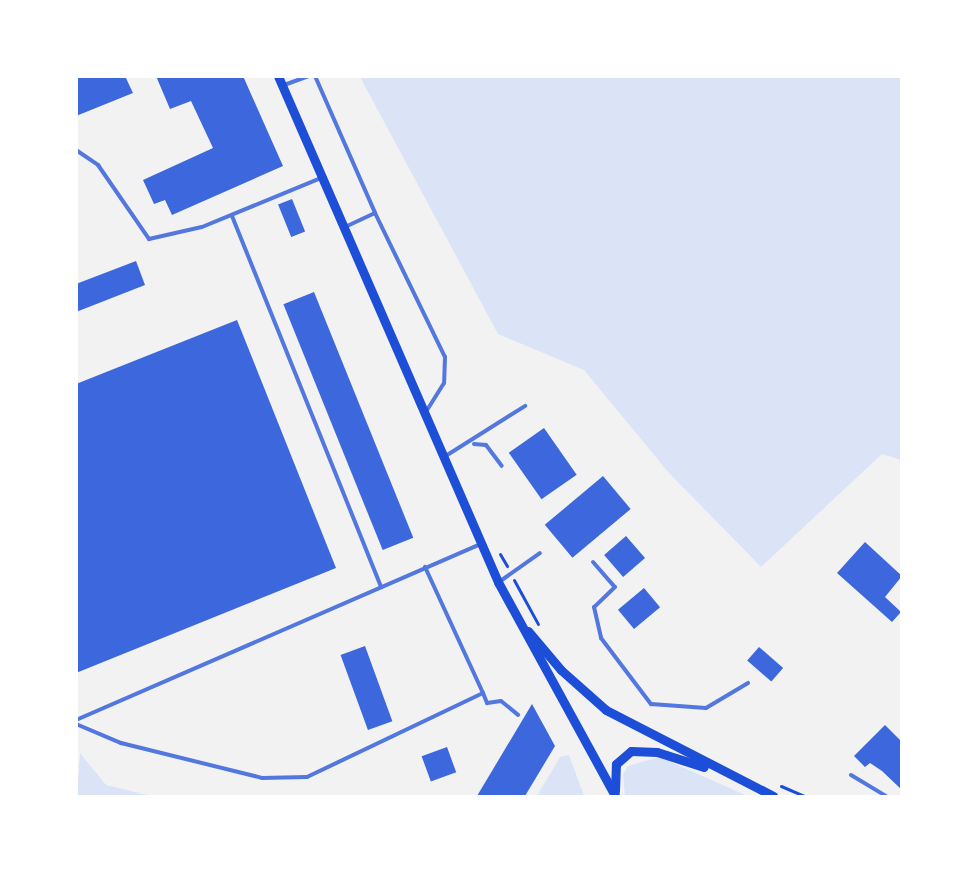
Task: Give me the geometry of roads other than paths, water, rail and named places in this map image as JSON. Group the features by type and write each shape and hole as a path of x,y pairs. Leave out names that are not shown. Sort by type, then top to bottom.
{"main road":[{"path":"280,81 324,176 424,414 498,582 615,796"},
{"path":"514,613 561,670 606,710 773,796"},
{"path":"615,796 616,764 631,751 657,752 727,774"}],"lane":[{"path":"280,81 309,76"},
{"path":"315,76 375,213 445,357 444,383 424,414"},
{"path":"76,150 98,165 149,239 232,216 324,176"},
{"path":"345,227 375,213"},
{"path":"232,216 381,587"},
{"path":"443,458 473,444 525,406"},
{"path":"473,444 486,445 502,466"},
{"path":"76,722 480,543"},
{"path":"498,582 540,553"},
{"path":"593,562 615,587 594,608 601,638 651,704 677,710 706,708 748,683"},
{"path":"425,567 487,703 501,701 519,715"},
{"path":"76,722 121,742 288,781 483,693"},
{"path":"851,775 886,796"}]}
